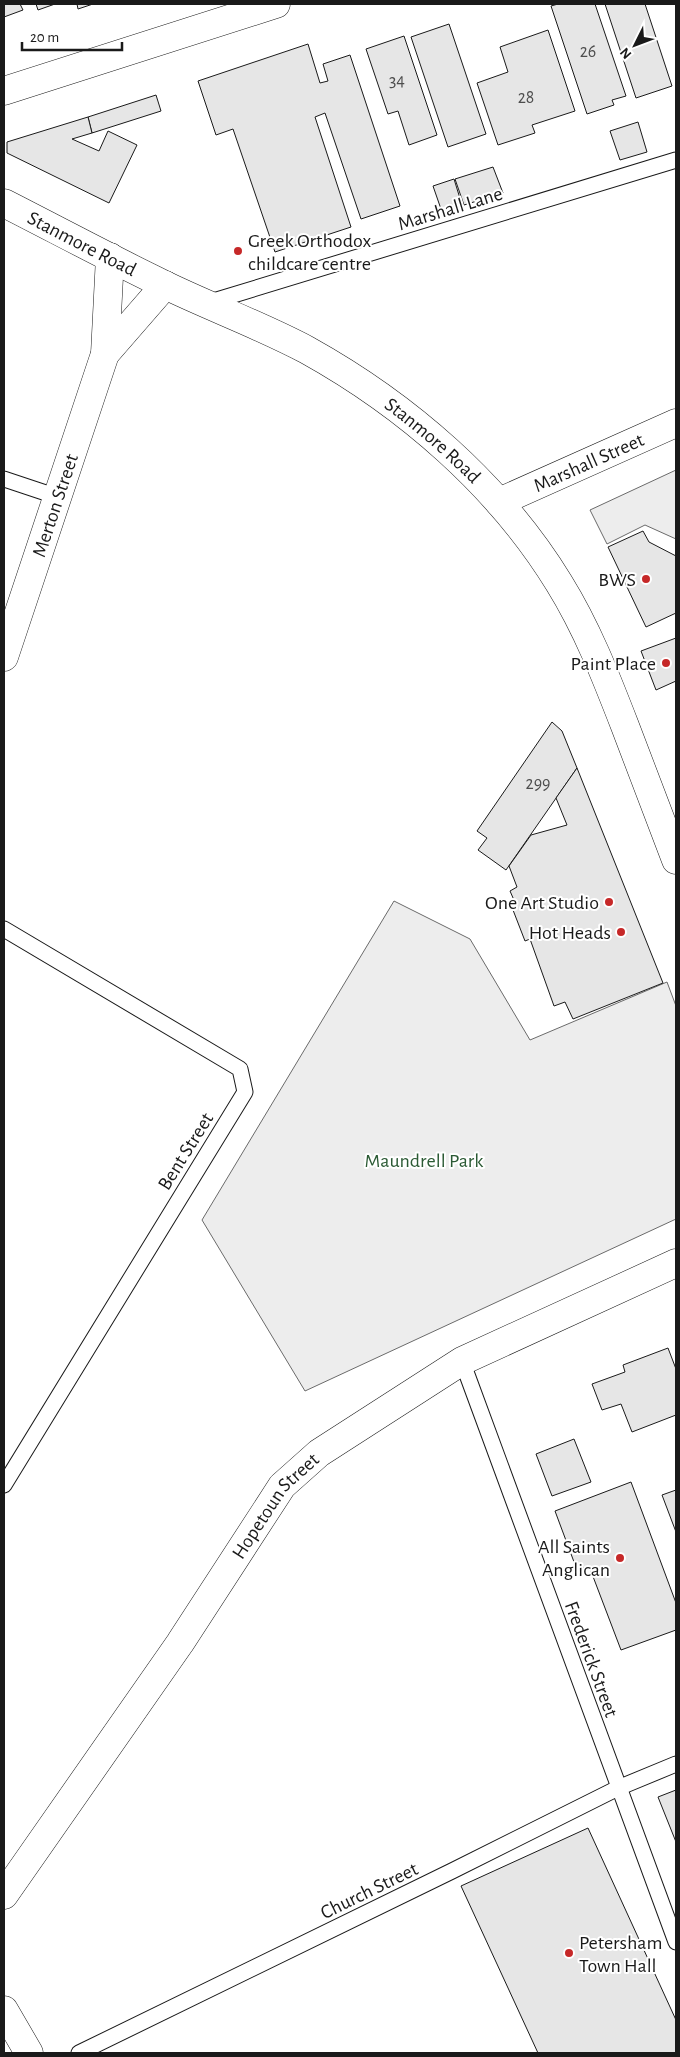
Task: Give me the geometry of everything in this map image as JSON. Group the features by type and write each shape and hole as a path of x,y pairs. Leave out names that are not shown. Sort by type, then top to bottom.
{"main road":[{"path":"4,92 276,4"},
{"name":"Stanmore Road","path":"4,203 165,285 304,349 351,376 390,403 428,433 499,502 528,538 559,582 586,632 676,860"},
{"name":"Merton Street","path":"4,658 105,354 110,258"},
{"name":"Merton Street","path":"105,354 165,285"},
{"name":"Marshall Street","path":"499,502 676,422"},
{"name":"Hopetoun Street","path":"4,1895 180,1643 282,1486 319,1453 462,1361 676,1263"},
{"path":"4,2010 29,2053"}],"lane":[{"name":"Marshall Lane","path":"207,303 676,160"},
{"path":"4,479 58,497"},
{"name":"Bent Street","path":"4,929 240,1069 245,1092 4,1485"},
{"name":"Frederick Street","path":"462,1361 676,1942"},
{"name":"Church Street","path":"79,2053 618,1788 676,1764"}],"shaded area":[{"path":"676,470 676,539 645,525 607,544 590,510"},
{"name":"Maundrell Park","path":"394,901 470,939 530,1040 667,982 676,1006 676,1219 305,1391 202,1220"}],"building":[{"path":"4,4 20,4 23,10 4,17"},
{"path":"36,4 55,4 38,10"},
{"path":"77,4 93,4 78,9"},
{"path":"558,4 595,4 626,96 612,100 614,105 587,114 551,6"},
{"path":"605,4 645,4 672,86 636,98"},
{"path":"449,24 486,134 448,147 411,37"},
{"path":"548,30 575,111 532,125 535,133 498,145 477,83 508,72 500,47"},
{"path":"404,36 437,135 409,145 398,111 388,114 366,49"},
{"path":"308,44 320,83 328,81 323,64 350,55 400,206 361,219 325,113 315,117 351,227 275,252 233,129 216,135 198,81"},
{"path":"156,95 161,111 92,133 88,117"},
{"path":"88,117 92,133 72,139 99,151 108,131 137,145 109,203 7,153 7,142"},
{"path":"638,122 647,152 620,160 610,131"},
{"path":"493,167 503,193 464,205 455,179"},
{"path":"454,179 462,205 442,212 433,186"},
{"path":"643,531 649,542 676,556 676,613 646,627 608,547"},
{"path":"676,638 676,681 656,690 641,651"},
{"path":"552,722 562,731 577,768 506,870 478,850 487,838 477,831"},
{"path":"577,768 663,983 573,1019 565,1002 554,1006 530,939 525,941 513,910 517,907 510,891 517,887 509,866 531,835 567,825 556,798"},
{"path":"668,1348 676,1369 676,1415 632,1432 621,1404 602,1410 592,1384 625,1372 623,1365"},
{"path":"574,1439 591,1482 552,1496 536,1454"},
{"path":"631,1482 676,1603 676,1630 621,1650 589,1566 577,1570 555,1511"},
{"path":"676,1490 676,1532 662,1495"},
{"path":"676,1790 676,1842 658,1797"},
{"name":"Petersham Town Hall","path":"588,1828 676,2020 676,2053 538,2053 461,1886"}],"place":[{"name":"Greek Orthodox childcare centre","path":"238,251"},
{"name":"BWS","path":"646,579"},
{"name":"Paint Place","path":"666,663"},
{"name":"One Art Studio","path":"609,902"},
{"name":"Hot Heads","path":"621,932"},
{"name":"All Saints Anglican","path":"620,1558"},
{"name":"Petersham Town Hall","path":"569,1953"}]}
